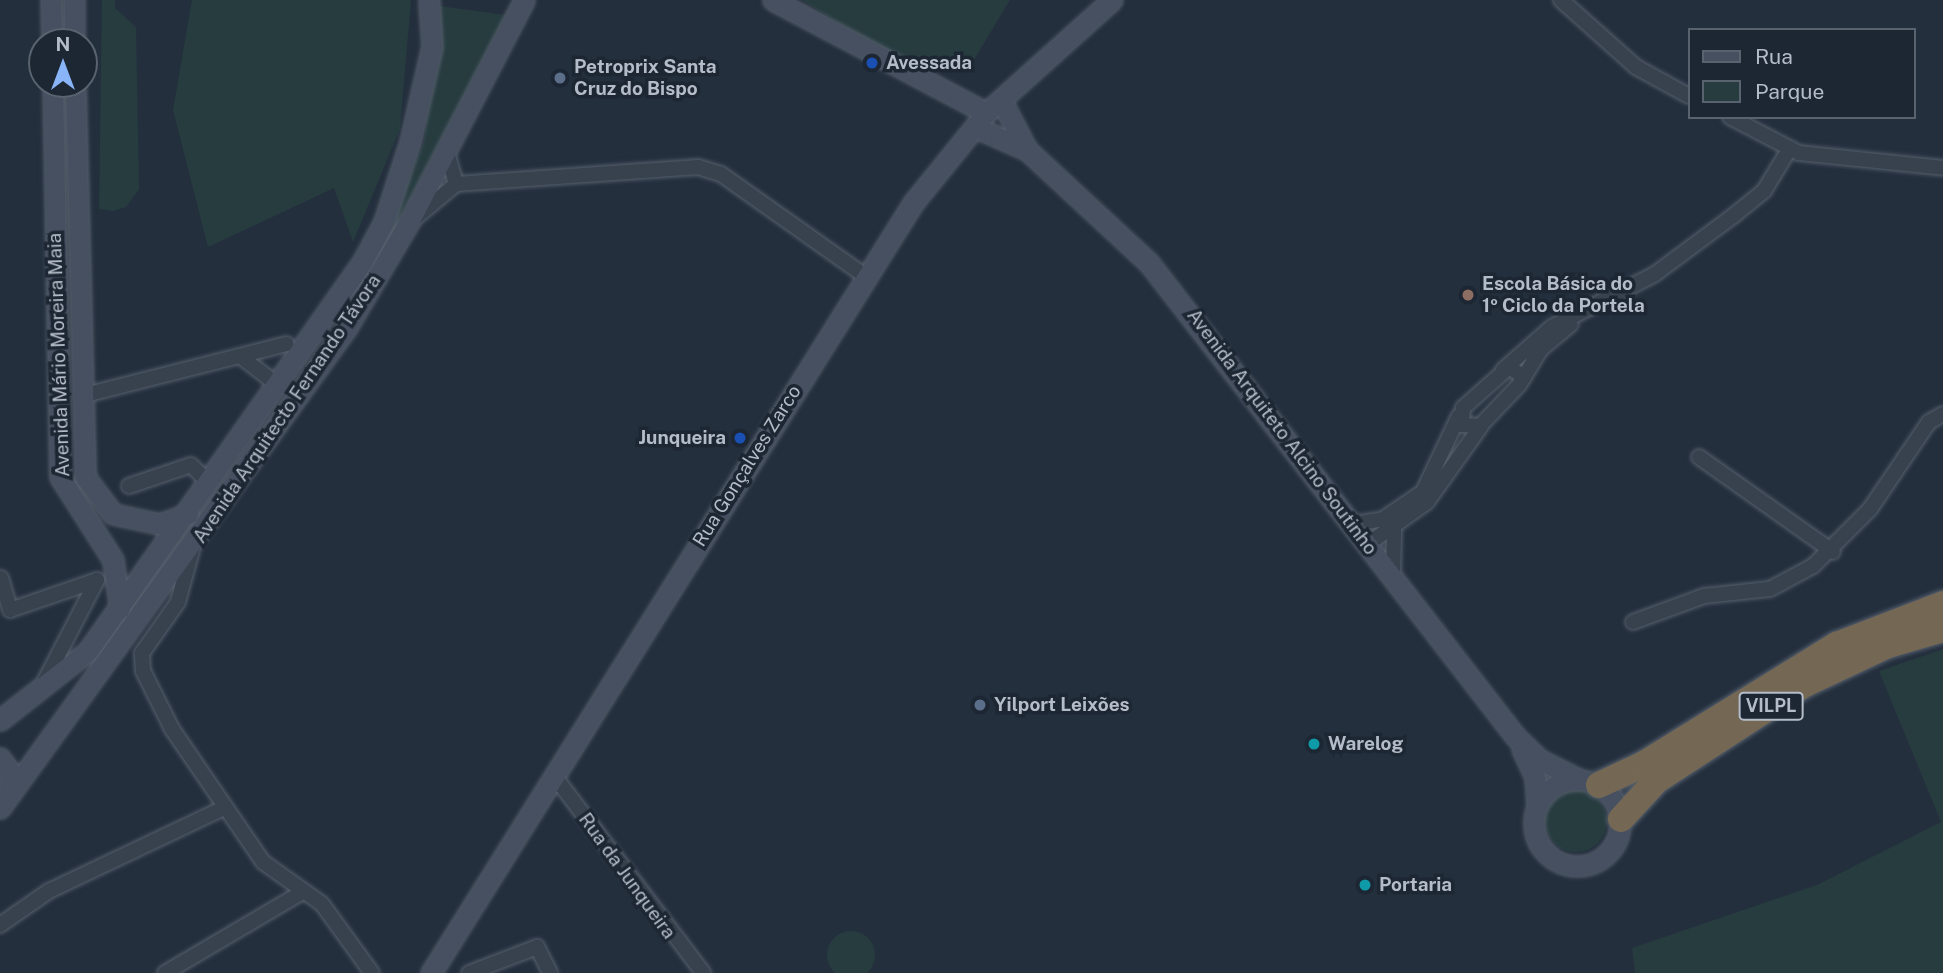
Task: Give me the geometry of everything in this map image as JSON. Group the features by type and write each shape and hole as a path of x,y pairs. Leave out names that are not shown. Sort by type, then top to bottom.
{"highway":[{"name":"VILPL","path":"1589,782 1644,764 1837,645 1943,604"},
{"name":"VILPL","path":"1621,819 1657,780 1805,684 1888,645 1943,629"}],"main road":[{"path":"51,0 52,28"},
{"path":"74,0 74,28"},
{"name":"Avenida Arquitecto Fernando Távora","path":"0,720 38,695 88,651 279,386 384,222 432,47 429,0"},
{"name":"Avenida Arquitecto Fernando Távora","path":"5,800 193,547 346,327 408,224 524,0"},
{"name":"Avenida Arquiteto Alcino Soutinho","path":"773,0 988,113 1027,149"},
{"name":"Rua Gonçalves Zarco","path":"431,973 864,276 988,113 1112,0"},
{"name":"Avenida Mário Moreira Maia","path":"53,98 60,477 113,560 120,609"},
{"name":"Avenida Mário Moreira Maia","path":"75,98 85,477 100,501 135,522 160,524 188,514"},
{"name":"Avenida Arquiteto Alcino Soutinho","path":"988,113 1149,263 1515,736 1540,760 1589,782"},
{"name":"Avenida Arquiteto Alcino Soutinho","path":"1515,736 1535,777 1537,806"},
{"name":"Avenida Arquitecto Fernando Távora","path":"0,758 11,773 5,800"},
{"path":"1589,782 1614,799 1621,819 1613,849 1597,862 1576,867 1556,861 1541,847 1534,827 1537,806 1554,787 1589,782"}],"street":[{"path":"1561,0 1636,67 1688,95"},
{"path":"1734,119 1790,148 1943,168"},
{"path":"446,147 456,184"},
{"path":"1353,524 1383,519 1423,492 1435,477 1459,416 1527,344 1655,274 1733,216 1764,191 1790,148"},
{"path":"408,224 456,184 710,169 864,276"},
{"path":"1368,544 1394,531 1438,489 1488,418 1524,377 1540,350 1583,314"},
{"path":"81,397 288,344"},
{"path":"240,356 279,386"},
{"path":"1503,370 1524,377"},
{"path":"1633,622 1704,596 1770,589 1833,552 1911,446 1943,414"},
{"path":"1459,416 1470,429 1488,418"},
{"path":"1699,457 1833,552"},
{"path":"129,486 191,465 209,483"},
{"path":"1393,577 1394,531"},
{"path":"193,547 178,602 140,663 172,729 262,862 322,904 372,973"},
{"path":"1,578 10,610 97,580 38,695"},
{"path":"72,629 88,651"},
{"name":"Rua da Junqueira","path":"555,777 703,973"},
{"path":"0,925 49,891 224,808"},
{"path":"166,973 304,891"},
{"path":"469,973 537,947 550,973"}],"green space":[{"path":"102,0 115,0 115,8 136,27 139,189 126,207 113,211 99,209"},
{"path":"192,0 411,0 400,129 353,242 334,188 208,247 173,110"},
{"path":"802,0 1010,0 975,58 933,72 901,62"},
{"path":"440,6 506,15 377,262 424,140"},
{"path":"1943,649 1943,973 1635,973 1632,948 1817,885 1941,822 1879,671"},
{"path":"1570,790 1582,790 1598,799 1605,809 1605,833 1598,843 1582,852 1570,852 1559,847 1550,838 1545,827 1545,815 1550,804 1559,795"},
{"path":"842,933 860,933 868,938 873,946 873,964 865,974 837,974 829,964 829,946 834,938"}],"place":[{"name":"Avessada","path":"872,63"},
{"name":"Petroprix Santa Cruz do Bispo","path":"560,78"},
{"name":"Escola Básica do 1º Ciclo da Portela","path":"1468,295"},
{"name":"Junqueira","path":"740,438"},
{"name":"Yilport Leixões","path":"980,705"},
{"name":"Warelog","path":"1314,744"},
{"name":"Portaria","path":"1365,885"}]}
